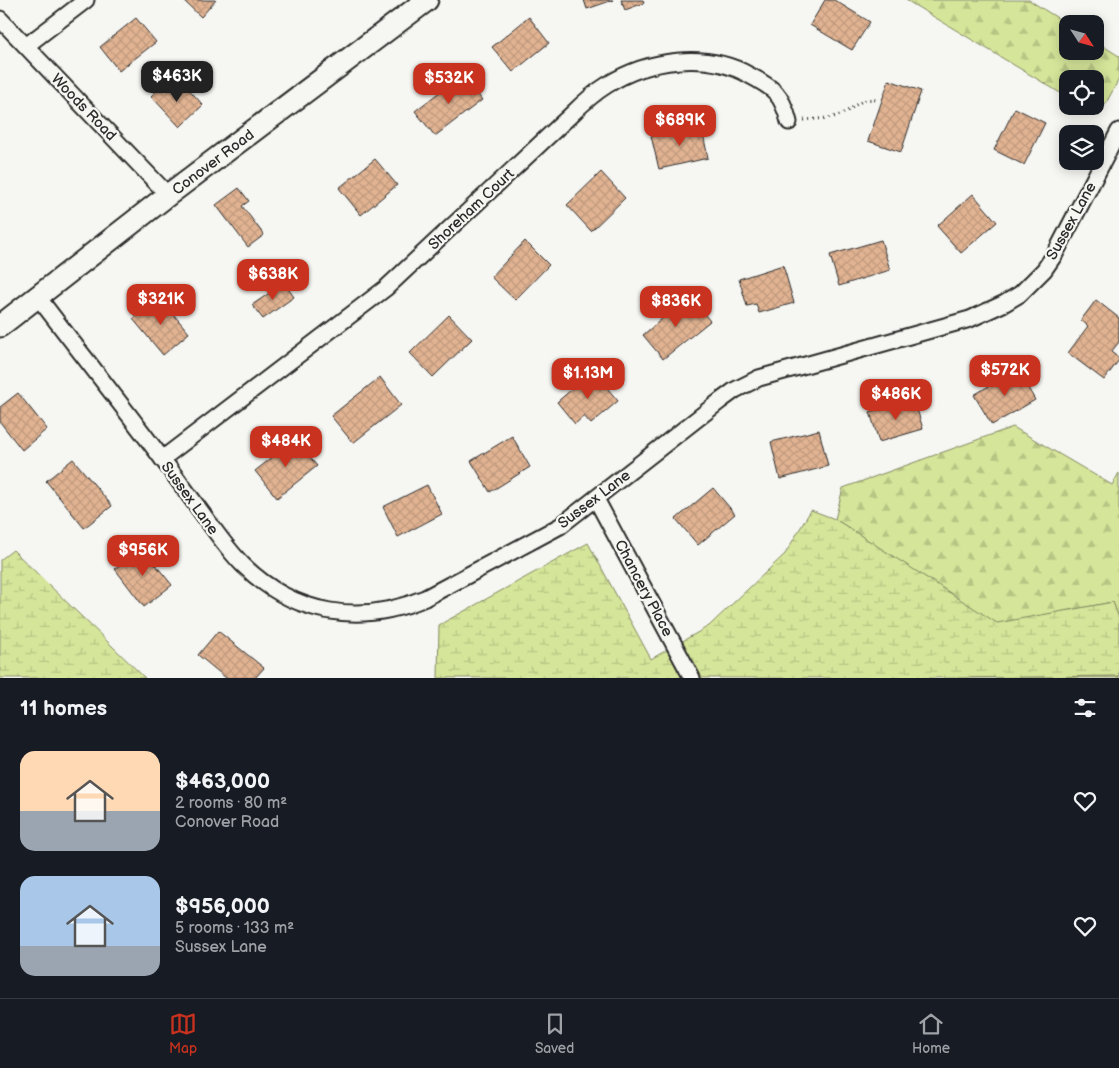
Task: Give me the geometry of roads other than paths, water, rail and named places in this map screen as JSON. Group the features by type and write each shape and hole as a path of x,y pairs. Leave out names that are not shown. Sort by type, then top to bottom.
{"street":[{"path":"26,46 86,0"},
{"name":"Conover Road","path":"0,326 168,195 427,0"},
{"name":"Woods Road","path":"0,19 168,195"},
{"name":"Shoreham Court","path":"162,459 386,288 590,97 607,85 646,68 671,62 693,60 723,64 740,70 771,88 780,97 785,106 789,122"},
{"name":"Sussex Lane","path":"38,297 228,549 255,576 282,595 316,609 349,614 371,614 407,605 425,598 560,526 720,401 758,378 970,319 1005,304 1020,294 1044,270 1055,254 1119,131"},
{"name":"Chancery Place","path":"596,499 692,678"}]}
